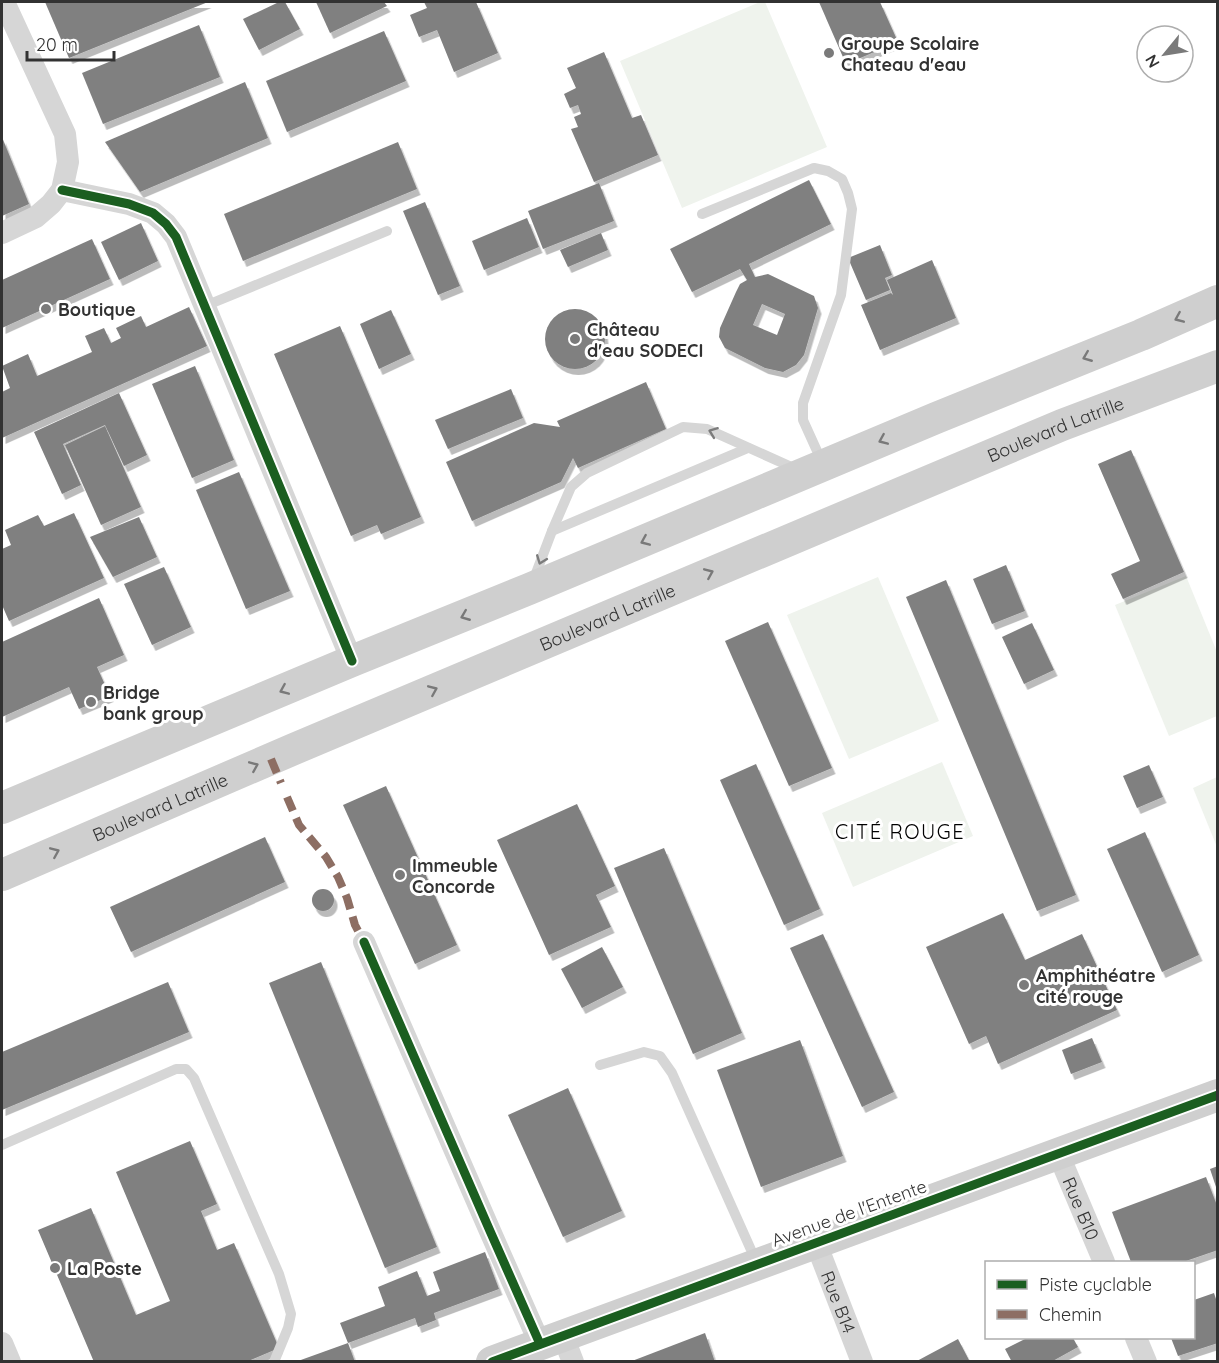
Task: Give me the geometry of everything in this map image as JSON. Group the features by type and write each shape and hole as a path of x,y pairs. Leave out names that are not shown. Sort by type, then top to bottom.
{"main road":[{"path":"2,808 1218,301"},
{"name":"Boulevard Latrille","path":"2,875 294,748 1062,425 1218,366"},
{"name":"Avenue de l'Entente","path":"492,1362 559,1347 757,1264 1218,1095"}],"street":[{"path":"2,233 36,217 51,204 62,190 68,162 65,134 4,2"},
{"path":"62,190 129,204 153,213 176,237 352,661"},
{"path":"364,942 490,1232 559,1347"},
{"name":"Rue B10","path":"1058,1153 1103,1261"},
{"name":"Rue B14","path":"816,1243 862,1362"},
{"path":"1136,1339 1146,1362"},
{"path":"2,1343 9,1362"}],"lane":[{"path":"702,214 814,168 828,171 842,179 852,209 841,295 803,404 803,420 814,469"},
{"path":"205,306 387,231"},
{"path":"530,589 571,487 587,473 683,428 708,429 748,448 814,469"},
{"path":"552,531 748,448"},
{"path":"600,1065 644,1052 660,1056 672,1073 757,1264"},
{"path":"2,1145 176,1069 186,1069 194,1078 279,1274 291,1314 288,1328 274,1362"}],"shaded area":[{"path":"760,2 765,2 827,147 682,208 620,61"},
{"path":"1186,576 1217,652 1217,716 1169,736 1115,605"},
{"path":"878,577 939,721 849,759 787,615"},
{"path":"942,762 973,836 853,887 822,813"},
{"path":"1217,777 1217,847 1193,788"}],"building":[{"path":"45,2 208,2 69,58"},
{"path":"279,2 285,2 300,29 259,50 243,19"},
{"path":"316,2 384,2 387,6 330,33"},
{"path":"424,2 476,2 498,53 454,72 437,30 419,37 410,15 427,8"},
{"path":"819,2 880,2 898,42 846,64"},
{"path":"199,25 220,77 103,124 82,73"},
{"path":"384,31 406,81 287,132 266,81"},
{"path":"604,52 632,118 641,115 658,155 594,182 571,129 578,127 574,117 581,114 578,105 570,108 564,94 576,88 567,68"},
{"path":"245,82 268,138 140,192 105,142"},
{"path":"2,137 29,204 2,216"},
{"path":"398,142 417,189 243,261 224,214"},
{"path":"809,180 831,224 749,264 755,277 768,274 814,296 818,308 804,355 796,365 783,372 765,368 725,348 719,337 720,328 740,284 747,280 740,269 692,292 670,249","holes":["762,304 785,314 777,335 753,325"]},
{"path":"599,183 614,221 543,249 528,211"},
{"path":"425,202 460,286 438,295 403,211"},
{"path":"527,218 539,247 484,270 472,241"},
{"path":"141,223 158,261 119,280 101,242"},
{"path":"601,233 608,250 568,267 560,250"},
{"path":"92,239 110,279 2,328 2,280"},
{"path":"880,245 892,275 885,278 890,290 866,300 848,258"},
{"path":"932,260 956,318 880,350 861,305 891,293 893,295 887,280"},
{"path":"189,307 207,346 2,438 2,392 10,388 2,366 28,354 37,376 92,352 85,336 104,328 111,343 121,338 116,328 141,316 146,327"},
{"name":"Château d'eau SODECI","path":"569,309 581,309 592,314 600,322 605,339 603,351 592,364 581,369 569,369 558,364 550,356 545,345 545,333 550,322 558,314"},
{"path":"391,310 411,354 379,369 360,324"},
{"path":"340,326 421,517 381,534 377,525 351,536 274,354"},
{"path":"195,366 234,460 192,478 152,384"},
{"path":"646,382 666,429 578,468 573,458 561,482 472,521 446,462 534,423 560,427 557,421"},
{"path":"511,389 523,418 448,449 435,420"},
{"path":"119,393 147,455 124,466 105,425 63,444 81,485 62,494 34,432"},
{"path":"105,426 141,507 101,525 65,445"},
{"path":"1131,450 1184,572 1123,599 1111,574 1140,561 1098,464"},
{"path":"239,472 290,591 246,609 196,490"},
{"path":"74,513 104,578 9,621 2,605 2,549 11,545 5,530 38,515 44,526"},
{"path":"139,517 157,557 113,577 90,537"},
{"path":"1006,565 1025,611 992,624 973,579"},
{"path":"164,567 191,627 152,645 124,584"},
{"path":"946,580 1076,895 1037,911 906,597"},
{"path":"99,598 124,655 97,667 110,696 79,709 69,687 2,717 2,642"},
{"path":"768,622 832,768 789,786 725,641"},
{"path":"1032,623 1054,670 1024,684 1002,637"},
{"path":"756,764 820,909 784,925 720,780"},
{"path":"1149,765 1163,797 1137,808 1123,776"},
{"name":"Immeuble Concorde","path":"386,786 457,945 415,964 343,805"},
{"path":"577,804 615,886 596,895 611,927 549,955 497,840"},
{"path":"1145,832 1199,955 1162,972 1107,849"},
{"path":"265,837 285,882 131,952 110,907"},
{"path":"664,848 742,1033 693,1054 614,868"},
{"path":"323,889 333,896 334,900 327,910 323,911 313,904 312,900 319,890"},
{"name":"Amphithéatre cité rouge","path":"1003,913 1025,960 1082,934 1117,1010 998,1064 986,1036 969,1044 926,947"},
{"path":"823,934 894,1092 862,1107 790,948"},
{"path":"602,947 623,987 582,1008 561,969"},
{"path":"321,962 437,1247 385,1268 269,983"},
{"path":"168,982 189,1032 2,1110 2,1052"},
{"path":"1092,1038 1102,1062 1071,1074 1062,1050"},
{"path":"800,1040 843,1156 761,1187 717,1070"},
{"path":"568,1088 622,1211 563,1237 508,1115"},
{"path":"190,1141 217,1204 201,1211 217,1250 234,1243 279,1348 246,1362 94,1362 38,1230 91,1208 136,1315 170,1301 116,1172"},
{"path":"1218,1166 1218,1190 1217,1190 1210,1169"},
{"path":"1206,1177 1218,1208 1218,1250 1186,1261 1131,1261 1112,1212"},
{"path":"485,1252 499,1289 434,1313 436,1320 418,1327 415,1318 348,1343 340,1323 385,1306 378,1287 417,1271 427,1296 440,1291 433,1272"},
{"path":"1214,1293 1218,1305 1218,1343 1178,1356 1171,1339 1195,1339 1195,1300"},
{"path":"705,1333 715,1362 632,1362 632,1361"},
{"path":"958,1339 970,1362 915,1362"},
{"path":"1025,1339 1074,1339 1078,1347 1051,1362 1012,1362 1005,1349"},
{"path":"348,1343 355,1362 298,1362 298,1361"}],"marked path":[{"path":"271,759 281,783"},
{"path":"287,797 299,825 326,857 338,877 355,925 364,942"}],"cycle path":[{"path":"62,190 129,204 153,213 176,237 352,661"},
{"path":"364,942 540,1344"},
{"path":"492,1362 1218,1095"}],"place":[{"name":"Groupe Scolaire Chateau d'eau","path":"829,53"},
{"name":"Boutique","path":"46,309"},
{"name":"Château d'eau SODECI","path":"575,339"},
{"name":"Bridge bank group","path":"91,702"},
{"name":"Immeuble Concorde","path":"400,875"},
{"name":"Amphithéatre cité rouge","path":"1024,985"},
{"name":"La Poste","path":"55,1268"}],"district":[{"name":"CITÉ ROUGE","path":"900,831"}]}
